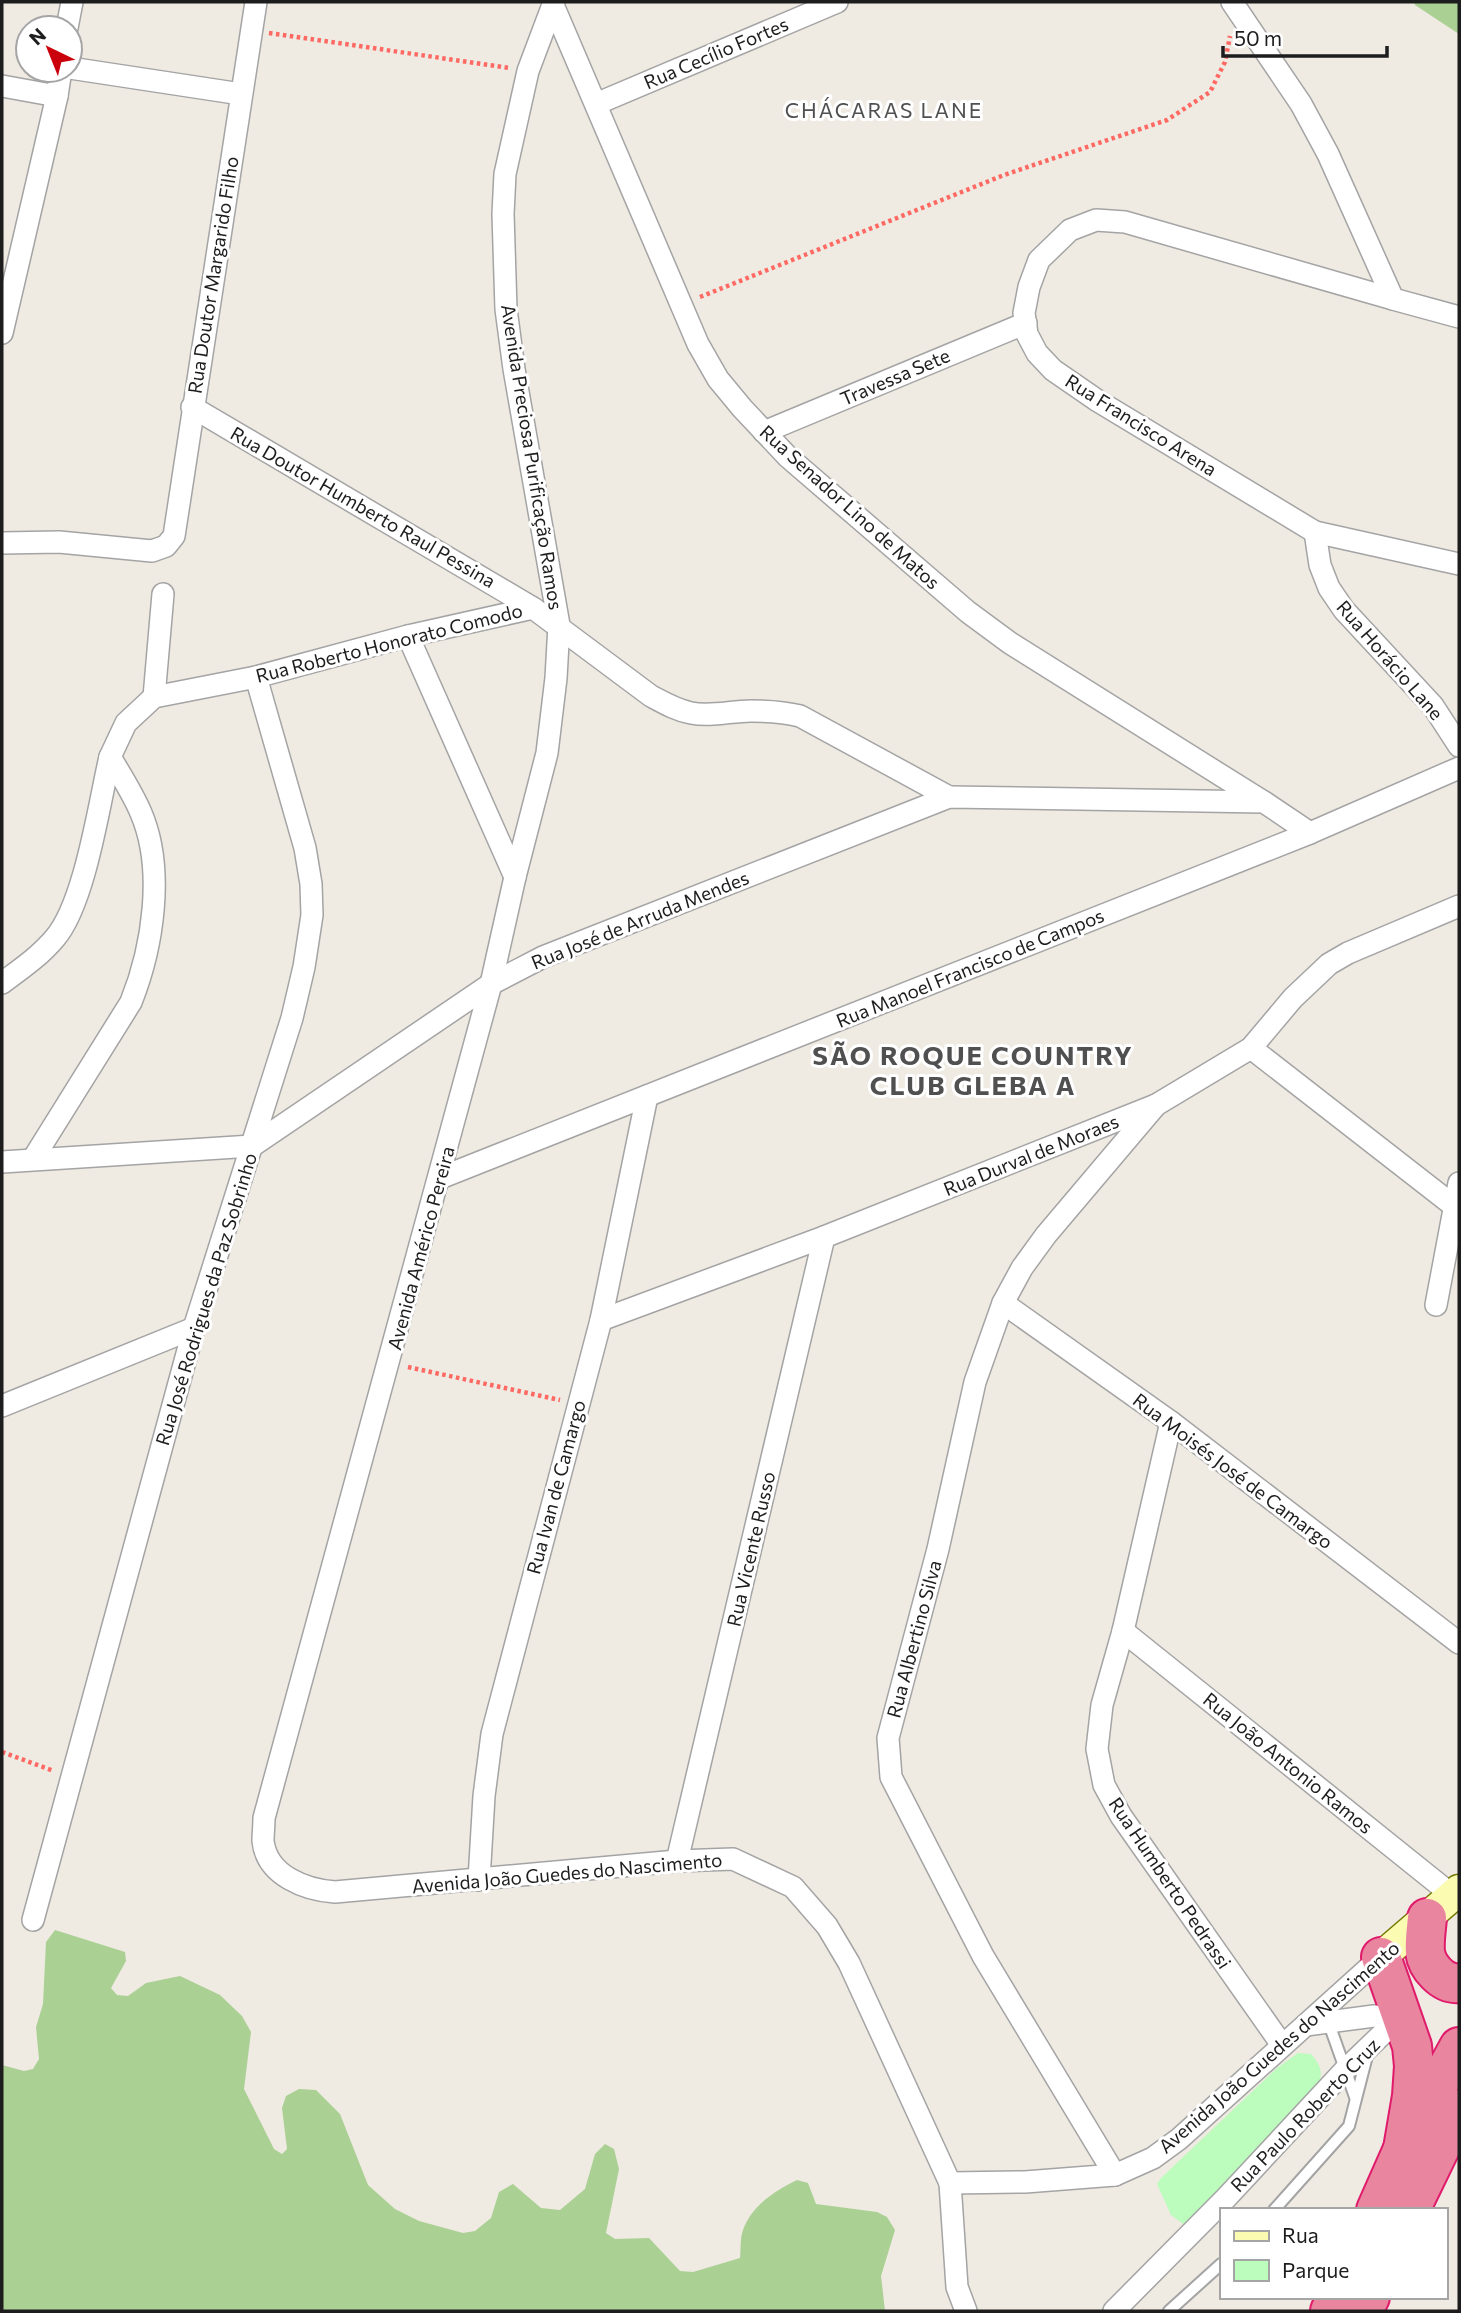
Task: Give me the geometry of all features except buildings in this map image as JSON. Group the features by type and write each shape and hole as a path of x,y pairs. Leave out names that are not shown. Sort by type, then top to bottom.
{"highway":[{"path":"1446,1901 1425,1954 1438,1976 1459,1983"},
{"path":"1381,1957 1412,2046 1412,2096 1403,2149"},
{"path":"1377,2208 1403,2149 1459,2047"},
{"path":"1411,2208 1459,2109"}],"street":[{"name":"Rua Doutor Margarido Filho","path":"2,543 59,542 152,551 166,546 173,536 256,2"},
{"name":"Rua Cecílio Fortes","path":"596,104 837,2"},
{"name":"Rua Senador Lino de Matos","path":"553,3 698,344 719,379 764,432 788,457 968,612 1010,643 1264,802"},
{"name":"Avenida Preciosa Purificação Ramos","path":"553,3 528,71 505,174 503,214 506,309 514,369 559,625"},
{"path":"1234,5 1312,124 1393,299"},
{"path":"84,70 241,94"},
{"path":"2,333 8,281 59,84"},
{"path":"2,86 57,96"},
{"name":"Rua Francisco Arena","path":"1459,317 1125,222 1096,220 1070,230 1039,260 1024,313 1027,334 1037,353 1053,370 1098,401 1315,532 1459,564"},
{"name":"Travessa Sete","path":"764,432 1026,323"},
{"name":"Rua Doutor Humberto Raul Pessina","path":"192,407 533,608"},
{"name":"Rua Horácio Lane","path":"1315,532 1320,565 1329,587 1344,610 1433,706 1459,746"},
{"path":"2,983 32,962 57,936 72,911 110,757 126,723 155,697 163,594"},
{"name":"Rua Roberto Honorato Comodo","path":"155,697 256,677 408,636 533,608 651,696 673,708 693,713 750,711 782,712 800,716 949,797"},
{"name":"Avenida Américo Pereira","path":"273,1865 263,1843 264,1818 491,984 547,753 553,716 559,625"},
{"path":"408,636 515,877"},
{"name":"Rua José Rodrigues da Paz Sobrinho","path":"33,1920 194,1328 292,1018 304,967 312,915 311,884 305,848 256,677"},
{"path":"33,1159 131,1002 148,948 153,907 152,850 141,814 110,757"},
{"name":"Rua Manoel Francisco de Campos","path":"440,1178 1310,833 1459,768"},
{"name":"Rua José de Arruda Mendes","path":"252,1146 491,984 544,957 949,797 1264,802"},
{"path":"1264,802 1310,833"},
{"name":"Rua Durval de Moraes","path":"601,1320 824,1237 1156,1105 1251,1048 1293,999 1329,964 1348,953 1459,906"},
{"path":"1251,1048 1454,1206"},
{"name":"Rua Ivan de Camargo","path":"479,1880 484,1796 492,1734 601,1320 647,1096"},
{"name":"Rua Albertino Silva","path":"1115,2175 983,1956 891,1777 888,1738 938,1549 975,1382 1003,1303 1022,1268 1046,1235 1156,1105"},
{"path":"2,1162 252,1146"},
{"path":"1436,1304 1459,1182"},
{"name":"Rua Vicente Russo","path":"677,1861 824,1237"},
{"name":"Rua Moisés José de Camargo","path":"1003,1303 1171,1422 1459,1643"},
{"path":"2,1406 194,1328"},
{"name":"Rua Humberto Pedrassi","path":"1171,1422 1123,1631 1102,1704 1097,1749 1104,1784 1121,1815 1282,2045"},
{"name":"Rua João Antonio Ramos","path":"1123,1631 1446,1901"},
{"name":"Avenida João Guedes do Nascimento","path":"273,1865 292,1881 315,1890 335,1892 677,1861 733,1859 793,1887 827,1926 849,1963 950,2183 1025,2182 1115,2175 1153,2158 1179,2139 1446,1901"},
{"name":"Rua Paulo Roberto Cruz","path":"1306,2025 1374,2016 1400,2017"},
{"name":"Rua Paulo Roberto Cruz","path":"1114,2311 1226,2199 1346,2069 1400,2017"},
{"path":"950,2183 957,2287 967,2311"}],"lane":[{"path":"1328,2021 1355,2097"},
{"path":"1276,2208 1349,2126 1368,2048"},
{"path":"1169,2311 1220,2265"}],"path":[{"path":"681,304 1004,175 1167,120 1210,92 1225,62 1234,5"},
{"path":"251,30 528,71"},
{"path":"390,1363 578,1404"},
{"path":"2,1752 72,1777"}],"green space":[{"path":"1414,2 1459,2 1459,34 1415,5"},
{"path":"55,1930 125,1952 126,1961 111,1988 117,1995 128,1996 146,1983 180,1976 220,1995 242,2016 251,2032 244,2089 274,2149 282,2154 287,2149 282,2108 286,2096 299,2089 316,2090 340,2114 368,2185 395,2209 419,2221 463,2233 475,2231 491,2218 499,2192 513,2184 541,2208 560,2210 585,2189 595,2154 605,2144 614,2149 619,2169 606,2233 615,2239 649,2238 680,2271 693,2272 740,2258 742,2233 752,2213 773,2194 797,2180 808,2183 816,2204 877,2212 887,2217 895,2230 881,2276 885,2311 2,2311 2,2065 24,2071 33,2069 39,2059 36,2027 43,2004 46,1942"},
{"path":"1298,2053 1311,2054 1321,2071 1320,2081 1311,2100 1186,2226 1171,2215 1157,2184 1277,2068"}],"district":[{"name":"CHÁCARAS LANE","path":"884,111"},
{"name":"SÃO ROQUE COUNTRY CLUB GLEBA A","path":"973,1071"}]}
